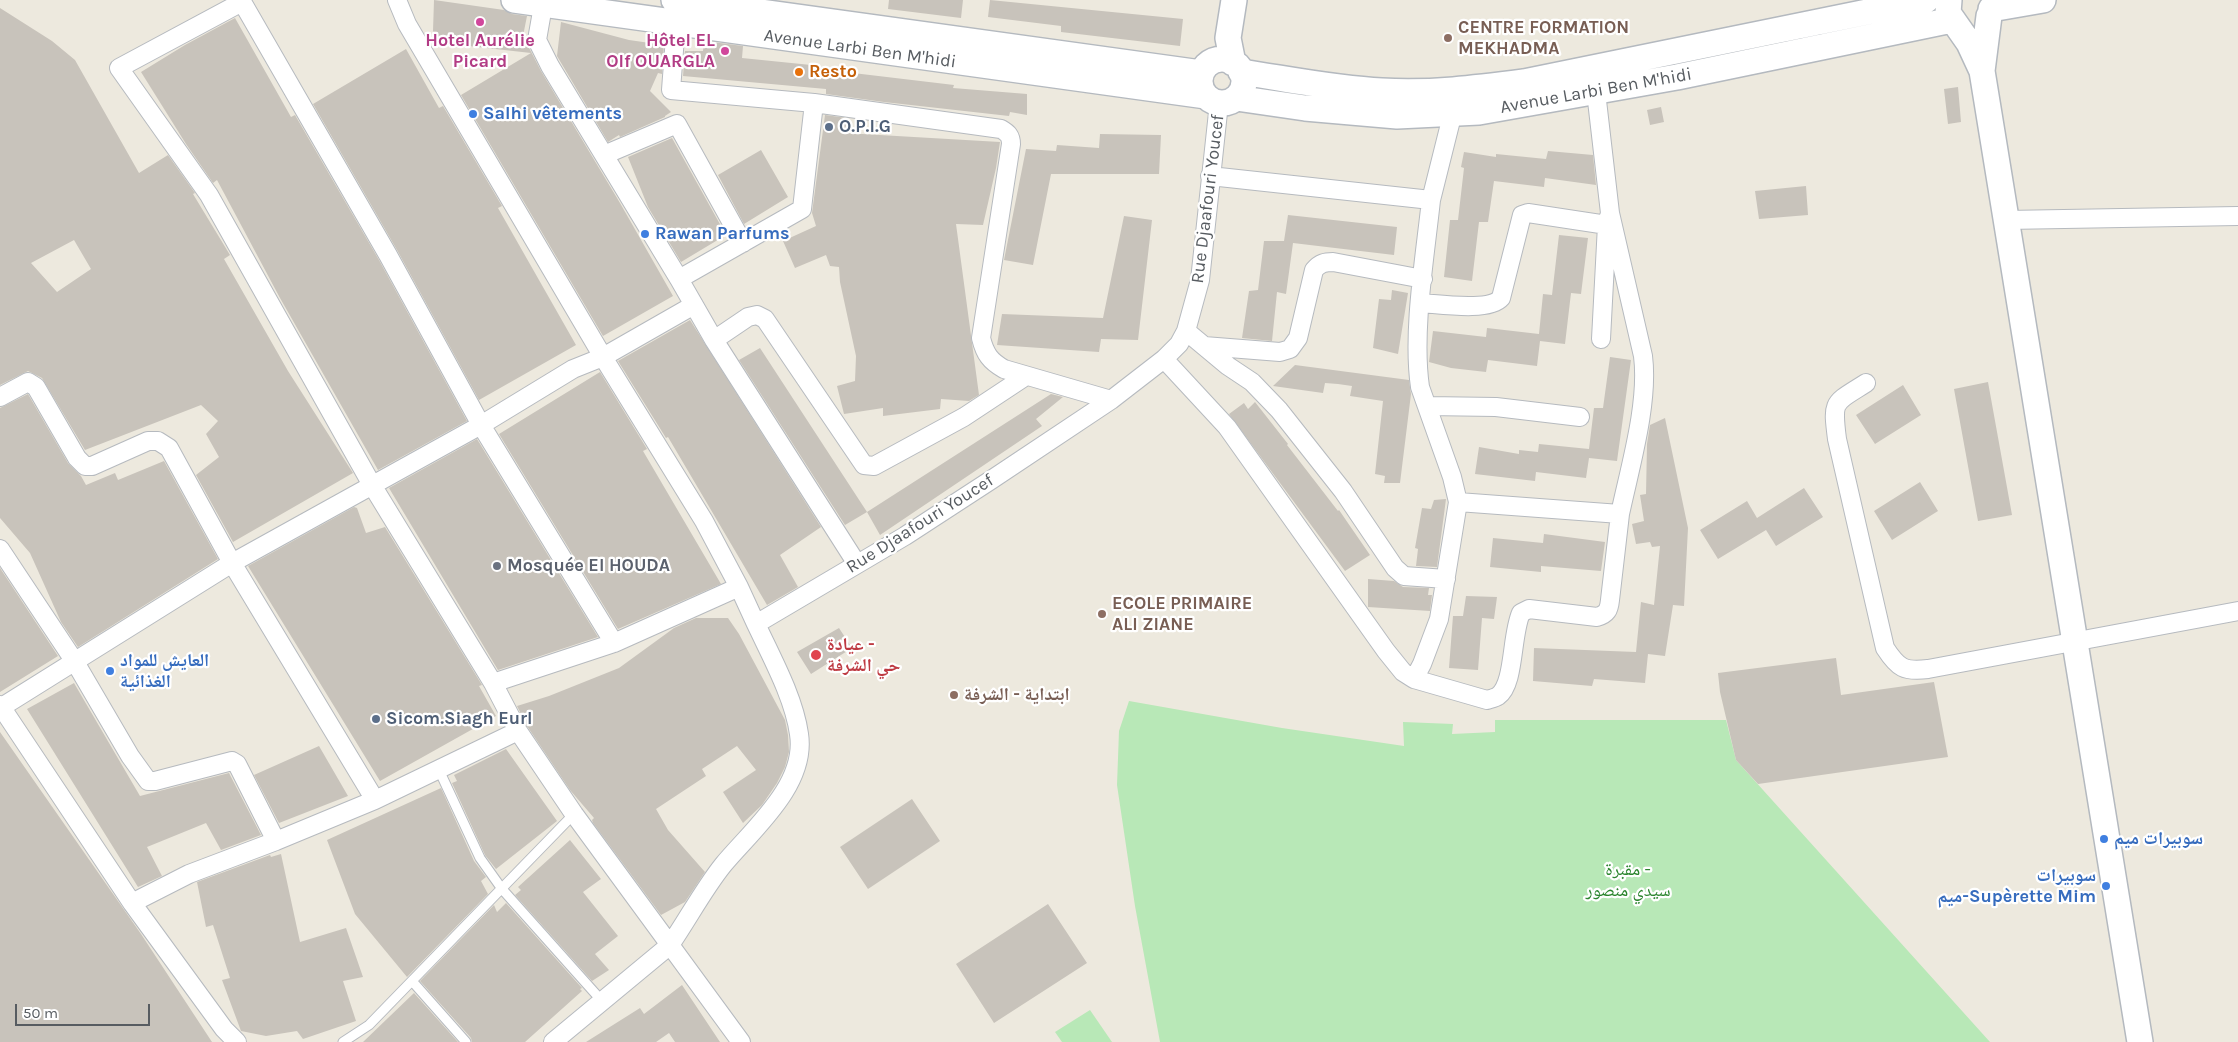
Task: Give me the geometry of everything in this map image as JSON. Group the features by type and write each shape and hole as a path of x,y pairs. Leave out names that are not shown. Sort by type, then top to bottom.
{"main road":[{"name":"Avenue Larbi Ben M'hidi","path":"514,0 675,12 1213,87 1358,114 1397,116 1452,114 1508,108 1596,92 1953,15 1972,28 1979,26 1990,8 2043,0"},
{"path":"1228,38 1243,86 1213,87 1228,38 1234,0"},
{"name":"Avenue Larbi Ben M'hidi","path":"1213,87 1217,60 1225,59 1237,67 1381,91 1458,89 1524,82 1926,0"},
{"path":"1990,8 1982,71 2140,1042"},
{"path":"1953,15 1982,71"}],"street":[{"path":"397,0 407,24 704,521 756,624 795,715 800,735 800,753 796,768 784,791 766,818 722,866 670,945 553,1042"},
{"path":"614,643 481,425 388,255 242,1 119,68 209,194 372,485 493,683 518,731 574,814 741,1042"},
{"path":"543,2 537,40 550,66 714,340 857,564"},
{"path":"675,12 672,90 814,103 1001,129 1011,137 981,338 984,353 992,362 1004,369 1111,400"},
{"name":"Rue Djaafouri Youcef","path":"756,624 905,536 1111,400 1164,359 1179,344 1186,331 1200,280 1210,176 1213,87"},
{"path":"1414,679 1422,664 1439,619 1458,502 1452,477 1427,406 1418,373 1420,303 1431,200 1458,89"},
{"path":"1596,92 1608,219 1601,339"},
{"path":"679,279 802,209 814,103"},
{"path":"604,155 677,124 744,242"},
{"path":"1210,176 1431,200"},
{"path":"1420,303 1486,306 1497,303 1501,298 1522,215 1528,213 1608,219"},
{"path":"2006,220 2238,216"},
{"path":"1164,359 1227,427 1386,651 1404,672 1414,679 1487,700 1497,697 1508,683 1514,630 1520,614 1529,609 1597,618 1609,610 1620,514 1643,398 1645,375 1643,356 1608,219"},
{"path":"1204,346 1280,352 1290,349 1298,338 1314,270 1318,265 1325,262 1423,279"},
{"path":"237,1042 224,1029 132,904 0,706 75,662 232,564 481,425 573,369 604,356 694,305"},
{"path":"714,340 748,318 757,315 765,319 864,465 868,466 874,466 964,418 1026,376"},
{"path":"1186,331 1252,382 1280,410 1343,491 1395,568 1404,576 1446,579"},
{"path":"0,397 23,383 28,382 36,387 77,458 85,466 92,466 148,441 164,443 169,448 232,564 375,800"},
{"path":"1866,383 1842,398 1834,412 1837,439 1885,648 1895,662 1909,671 2238,612"},
{"path":"1427,406 1496,407 1580,417"},
{"path":"1458,502 1620,514"},
{"path":"0,549 75,662 130,756 148,780 155,781 232,761 237,764 276,841"},
{"path":"493,683 614,643 739,587"},
{"path":"132,904 189,874 375,800 518,731"}],"lane":[{"path":"439,770 480,858 502,889 602,1001"},
{"path":"343,1042 368,1025 502,889 547,839 574,814"},
{"path":"412,981 466,1042"}],"green space":[{"name":"مقبرة - سيدي منصور","path":"1129,701 1282,728 1404,746 1403,722 1453,724 1452,734 1495,732 1495,720 1726,720 1736,760 1990,1042 1160,1042 1135,906 1117,785 1119,731"},
{"path":"1090,1010 1112,1042 1062,1042 1055,1032"}],"building":[{"path":"434,0 504,10 512,14 527,16 523,36 541,71 673,296 603,336 461,95 531,53 442,43 433,31"},
{"path":"889,0 963,0 961,18 888,9"},
{"path":"990,0 1183,19 1180,46 1061,32 1061,26 988,17"},
{"path":"0,8 52,41 75,60 139,173 168,155 195,193 193,194 230,255 224,259 288,371 353,473 233,542 196,475 219,457 206,434 218,421 201,405 85,450 42,378 28,371 0,385","holes":["74,240 91,269 57,292 31,263"]},
{"path":"235,18 291,117 295,115 379,260 467,421 378,470 280,298 217,180 213,183 141,72"},
{"path":"561,22 629,40 664,45 662,74 658,73 650,91 671,112 665,117 620,137 619,135 608,142 557,56"},
{"path":"704,41 743,46 742,58 811,65 811,68 954,85 953,88 1027,94 1027,115 1010,112 1009,116 884,102 826,94 826,89 683,76 685,51 703,51"},
{"path":"406,49 439,108 443,106 502,206 498,208 576,345 479,400 397,250 313,104"},
{"path":"1958,87 1961,122 1948,124 1944,89"},
{"path":"1661,107 1664,122 1650,125 1647,110"},
{"path":"825,115 847,118 845,133 1000,142 983,225 956,224 979,395 969,401 941,399 940,409 883,416 883,408 844,414 837,386 855,381 856,356 840,282 839,267 830,266 826,255 795,268 783,241 816,226 812,213"},
{"path":"1100,134 1161,135 1159,174 1051,174 1033,265 1004,260 1026,149 1056,151 1057,145 1099,148"},
{"path":"672,138 726,235 681,262 648,207 628,157"},
{"path":"761,150 788,197 744,224 718,175"},
{"path":"1548,151 1593,155 1596,185 1545,178 1544,187 1494,181 1488,222 1479,222 1472,281 1444,277 1450,220 1458,220 1464,168 1461,167 1464,152 1496,157 1496,154 1546,159"},
{"path":"1806,186 1808,215 1759,219 1755,191"},
{"path":"1288,215 1397,227 1394,255 1293,243 1286,294 1277,292 1272,341 1242,338 1249,291 1258,290 1264,241 1284,241"},
{"path":"1124,216 1152,220 1138,340 1101,339 1099,352 997,345 1002,314 1103,318"},
{"path":"1559,235 1588,238 1581,294 1571,293 1565,344 1540,341 1537,366 1488,360 1486,372 1451,368 1429,362 1433,331 1486,337 1487,328 1539,334 1543,294 1552,295"},
{"path":"1392,290 1408,293 1398,354 1373,348 1379,299 1391,300"},
{"path":"690,320 821,527 780,555 798,587 767,605 668,437 666,438 618,361"},
{"path":"760,348 867,512 845,525 739,360"},
{"path":"1610,357 1631,360 1617,461 1589,458 1586,478 1536,472 1535,481 1475,474 1479,447 1519,454 1519,450 1538,452 1539,444 1589,449 1594,408 1603,408"},
{"path":"1295,365 1409,380 1411,394 1400,483 1384,483 1385,476 1375,474 1383,401 1350,396 1352,386 1338,384 1325,383 1323,393 1273,386"},
{"path":"600,372 647,449 643,451 721,584 618,629 499,434"},
{"path":"1988,382 2012,515 1978,521 1954,389"},
{"path":"1903,385 1921,415 1875,444 1856,415"},
{"path":"28,394 68,463 81,476 86,485 115,473 118,480 164,461 218,559 78,647 61,622 30,553 0,518 0,408"},
{"path":"1051,394 1063,397 1036,419 1042,426 880,535 867,512"},
{"path":"1255,402 1339,510 1370,555 1345,571 1229,414 1244,403 1248,409"},
{"path":"1665,418 1688,528 1684,606 1673,605 1665,656 1648,654 1645,683 1594,679 1592,686 1533,681 1534,648 1636,652 1641,602 1654,605 1660,546 1652,547 1650,542 1636,544 1632,524 1644,521 1640,495 1646,494 1647,444 1650,425"},
{"name":"Mosquée El HOUDA","path":"477,439 598,637 498,670 389,488"},
{"path":"1920,482 1938,511 1892,540 1874,511"},
{"path":"1804,488 1823,517 1776,546 1766,530 1718,559 1700,530 1747,501 1757,518"},
{"path":"1446,499 1437,567 1416,566 1418,549 1415,548 1422,508 1431,509 1434,500"},
{"path":"354,507 357,508 366,533 385,527 482,685 479,686 496,716 380,781 248,566"},
{"path":"1544,534 1605,542 1601,571 1541,566 1541,572 1490,567 1493,538 1543,543"},
{"path":"0,568 58,656 0,692"},
{"path":"1368,579 1394,581 1403,587 1429,588 1428,595 1432,595 1430,611 1368,607"},
{"path":"1466,596 1497,597 1494,619 1482,618 1478,670 1449,668 1453,616 1463,616"},
{"path":"696,618 728,618 739,634 785,720 789,752 785,767 777,783 762,805 743,823 723,792 756,770 737,746 702,769 706,776 656,809 668,830 705,872 685,902 661,915 593,823 592,820 594,818 570,790 527,726 517,706 549,696 619,668 674,628"},
{"path":"839,628 852,648 811,674 797,652"},
{"path":"1836,658 1841,695 1934,682 1948,757 1758,784 1736,760 1720,692 1718,673"},
{"path":"74,683 140,796 229,773 261,835 221,850 206,823 147,847 162,876 138,887 27,709"},
{"path":"0,732 141,934 212,1042 0,1042"},
{"path":"319,746 348,796 279,823 254,775"},
{"path":"506,749 557,821 496,869 485,855 452,783 457,781 454,775"},
{"path":"441,788 474,861 486,877 481,881 488,894 407,977 355,914 327,840"},
{"path":"912,799 940,841 868,889 840,847"},
{"path":"570,840 601,879 583,892 618,936 595,954 609,970 592,981 515,895 521,890 518,887"},
{"path":"281,854 300,942 346,928 363,977 343,981 356,1021 303,1039 297,1031 266,1036 241,1031 222,980 230,978 213,925 206,927 197,882 270,855 271,857"},
{"path":"506,903 582,988 580,989 582,991 525,1042 472,1042 471,1038 420,981 494,905 497,912"},
{"path":"1048,904 1087,963 994,1023 956,964"},
{"path":"682,985 720,1042 675,1042 669,1033 656,1042 586,1042 640,1008 644,1014"},
{"path":"414,993 458,1042 363,1042"}],"place":[{"name":"Hotel Aurélie Picard","path":"480,22"},
{"name":"CENTRE FORMATION MEKHADMA","path":"1448,38"},
{"name":"Hôtel EL Olf OUARGLA","path":"725,51"},
{"name":"Resto","path":"799,72"},
{"name":"Salhi vêtements","path":"473,114"},
{"name":"O.P.I.G","path":"829,127"},
{"name":"Rawan Parfums","path":"645,234"},
{"name":"Mosquée El HOUDA","path":"497,566"},
{"name":"ECOLE PRIMAIRE ALI ZIANE","path":"1102,614"},
{"name":"عيادة - حي الشرفة","path":"816,655"},
{"name":"العايش للمواد الغذائية","path":"110,671"},
{"name":"ابتداية - الشرفة","path":"954,695"},
{"name":"Sicom.Siagh Eurl","path":"376,719"},
{"name":"سوبيرات ميم","path":"2104,839"},
{"name":"سوبيرات ميم-Supèrette Mim","path":"2106,886"}]}
